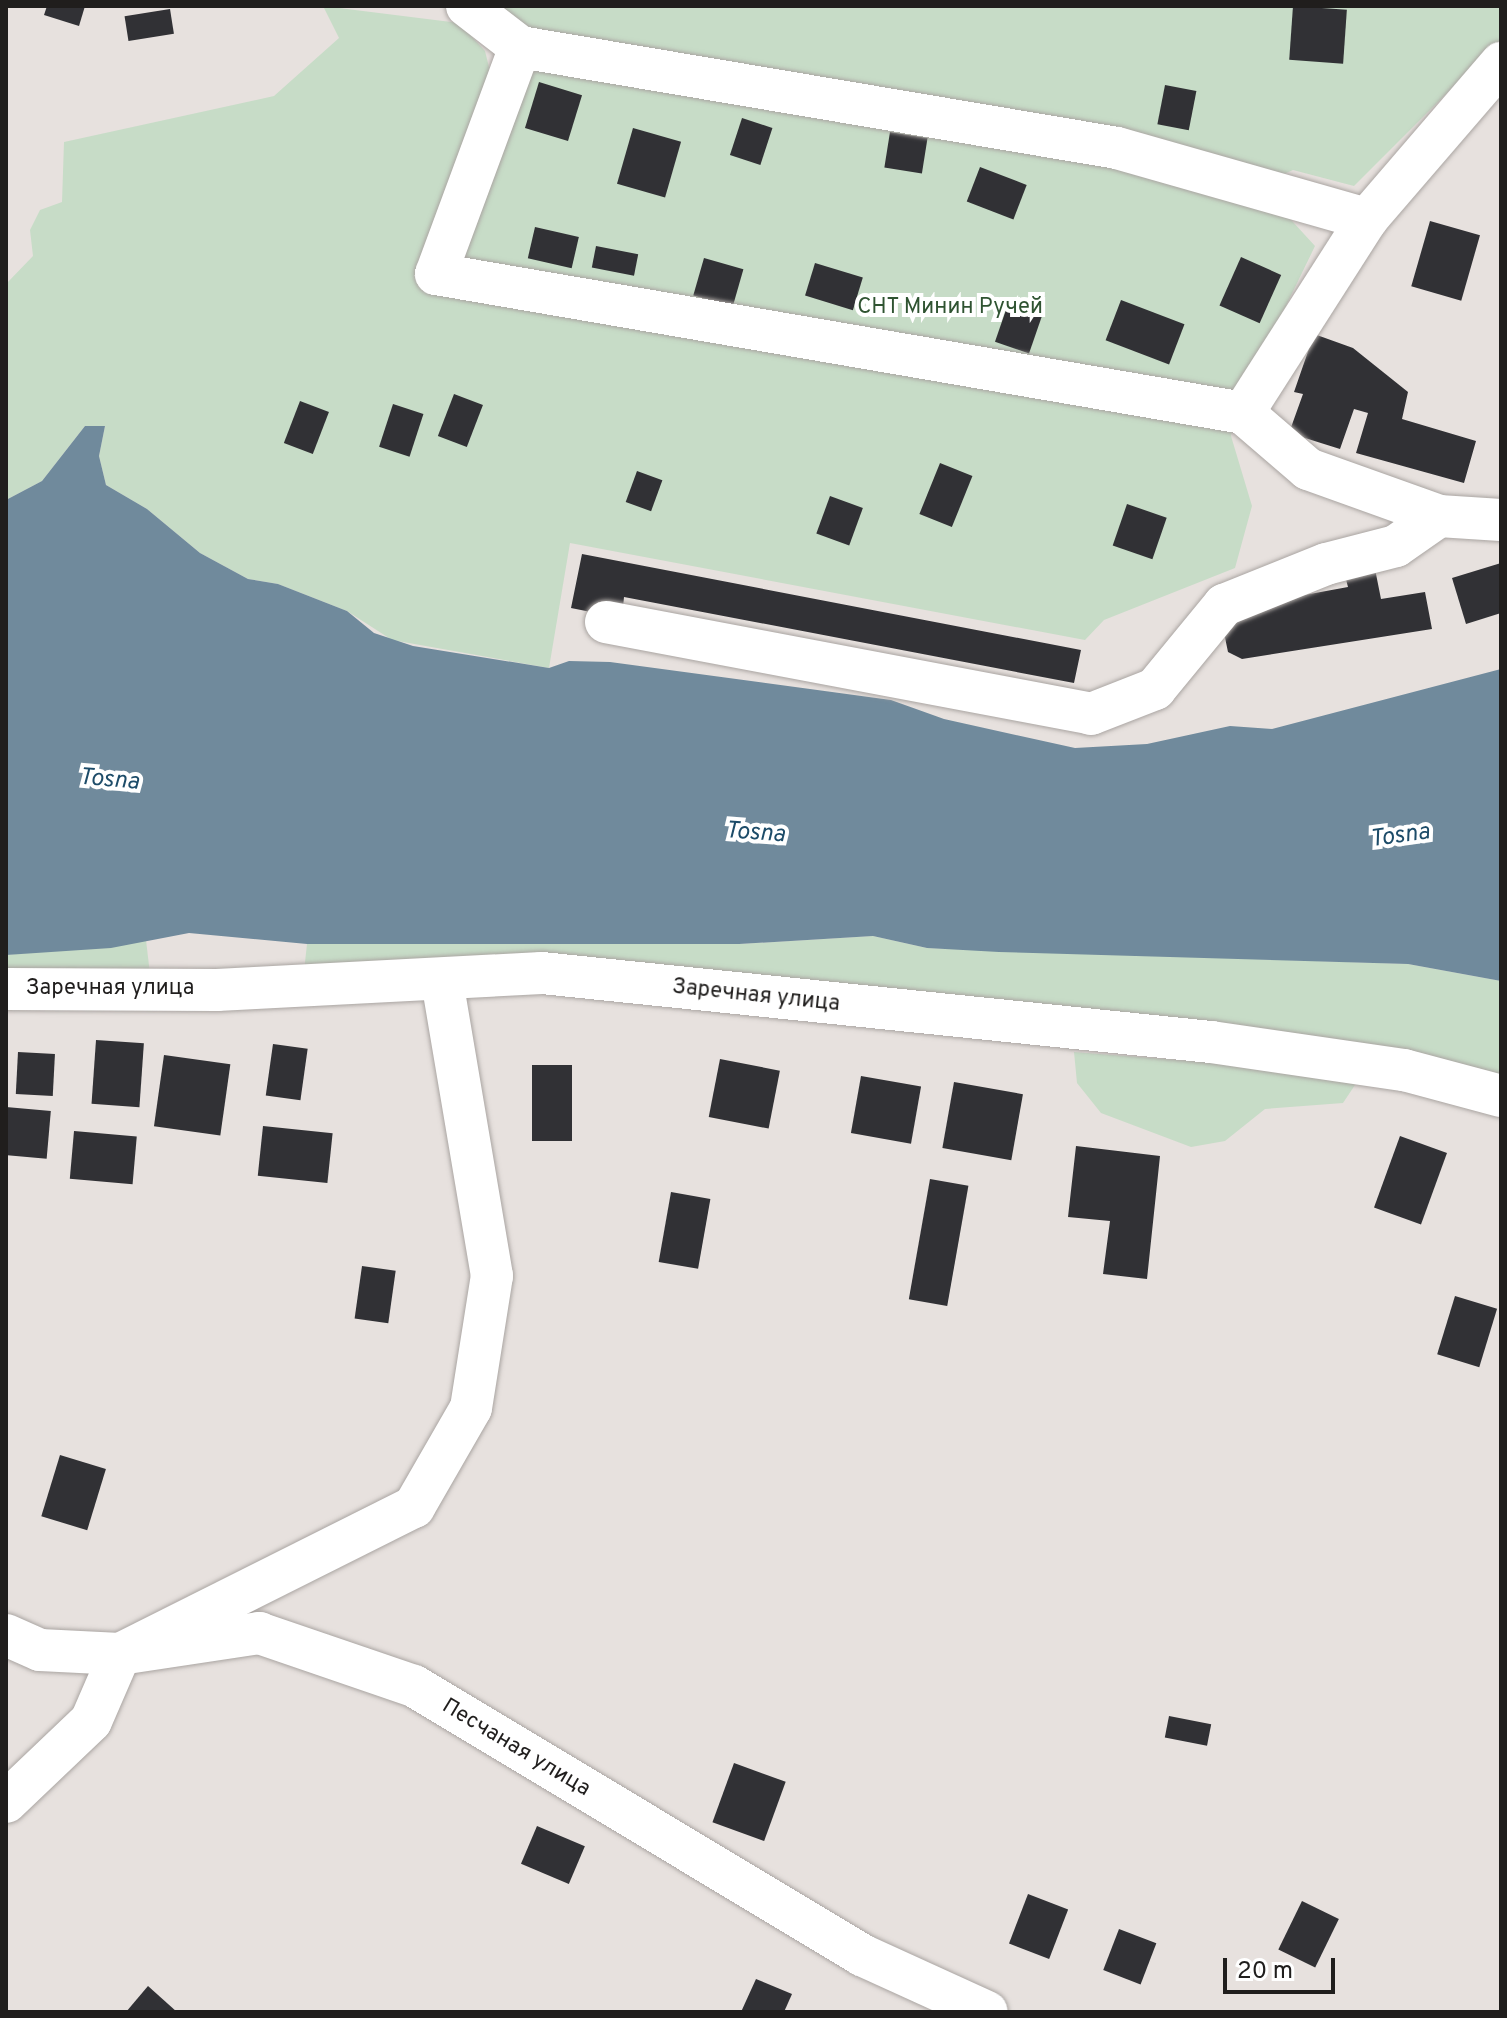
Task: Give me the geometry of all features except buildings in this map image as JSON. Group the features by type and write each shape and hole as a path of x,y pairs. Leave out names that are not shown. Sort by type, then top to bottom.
{"street":[{"path":"467,6 520,47 1117,148 1367,219"},
{"path":"520,47 436,274 1243,413 1308,469 1439,516 1501,520"},
{"path":"1243,413 1367,219 1501,63"},
{"path":"606,622 1091,714 1155,689 1224,605 1302,572 1396,546 1439,516"},
{"name":"Заречная улица","path":"6,989 217,990 542,973 1211,1042 1404,1070 1501,1096"},
{"path":"6,1802 91,1721 120,1654 414,1507 471,1408 492,1276 442,980"},
{"name":"Песчаная улица","path":"6,1635 40,1650 120,1654 259,1633 414,1686 862,1955 987,2012"}],"green space":[{"name":"СНТ Минин Ручей","path":"323,6 459,23 485,51 491,75 514,23 491,6 1501,6 1501,39 1354,186 1293,170 1275,178 1271,198 1315,246 1235,411 1231,436 1252,506 1235,568 1104,620 1085,640 570,543 549,668 392,640 347,611 278,584 248,579 200,553 147,509 106,485 99,456 105,426 85,426 42,481 6,500 6,284 33,256 30,230 40,210 62,202 64,142 274,96 339,38"},
{"path":"873,936 927,948 1408,964 1501,981 1501,1082 304,971 307,944 357,940 739,944"},
{"path":"146,940 150,974 6,978 6,955"},
{"path":"1074,1052 1255,1066 1359,1079 1343,1103 1265,1109 1225,1141 1191,1147 1101,1113 1077,1083"}],"water":[{"name":"Tosna","path":"85,426 105,426 99,456 106,485 147,509 200,553 248,579 278,584 347,611 374,633 413,646 549,668 569,661 610,662 891,700 944,719 1075,748 1147,744 1230,726 1272,729 1501,669 1501,981 1408,964 999,952 927,948 873,936 739,944 307,944 189,933 111,948 6,955 6,500 42,481"}]}
